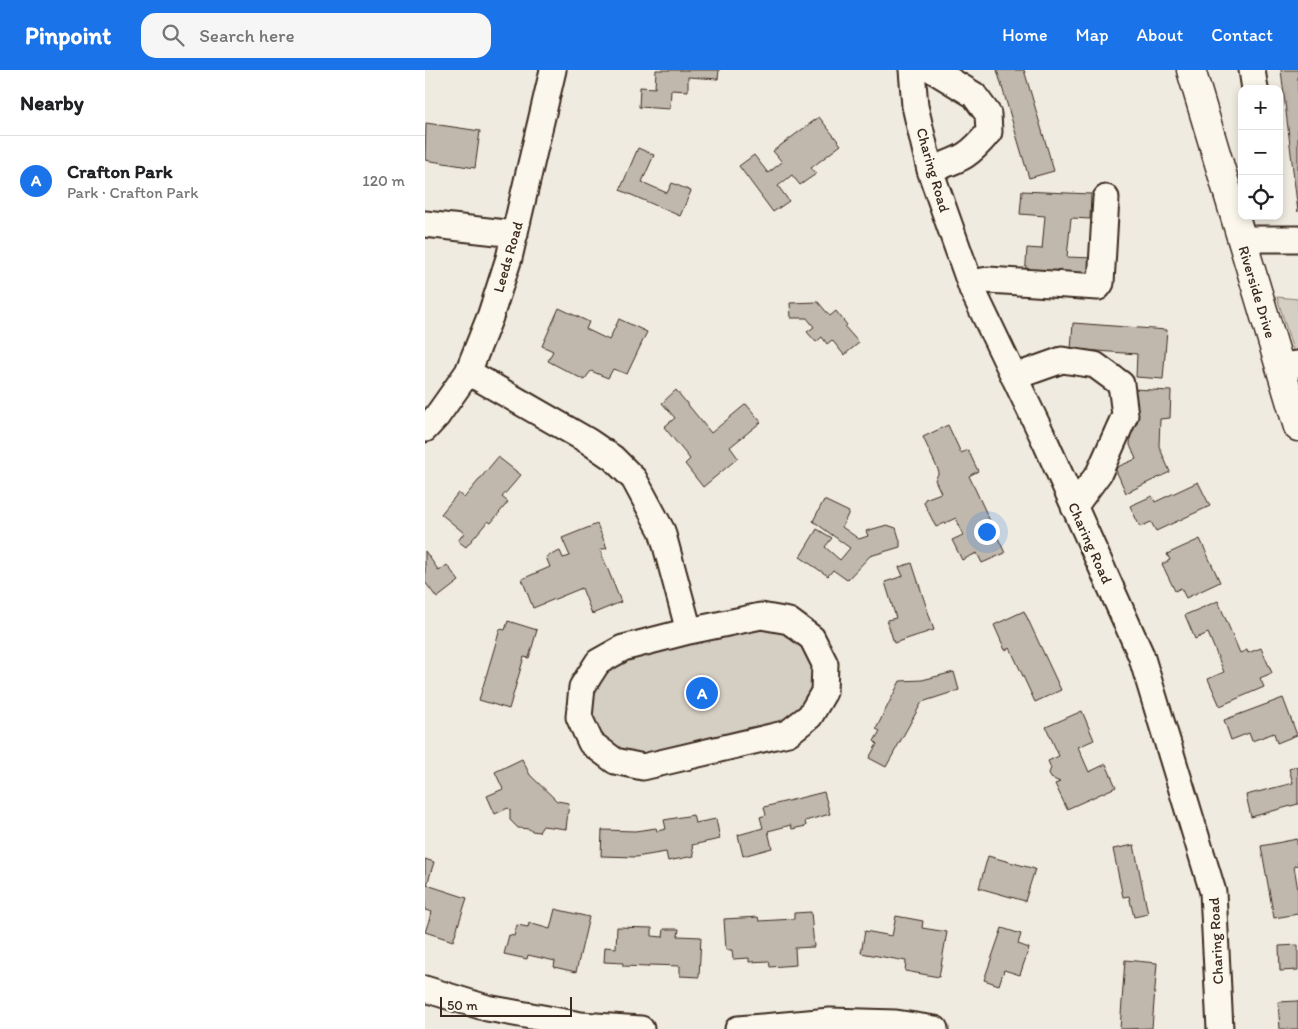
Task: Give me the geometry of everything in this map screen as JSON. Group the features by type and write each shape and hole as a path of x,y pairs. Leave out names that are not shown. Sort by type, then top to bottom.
{"main road":[{"name":"Riverside Drive","path":"1191,70 1241,239 1289,365 1298,427"}],"street":[{"name":"Leeds Road","path":"425,429 437,416 468,372 490,317 509,258 553,70"},
{"name":"Charing Road","path":"912,70 915,106 930,170 970,283 1141,655 1213,892 1220,1029"},
{"path":"930,170 962,159 975,149 989,132 988,114 974,95 933,70"},
{"path":"1252,70 1254,85"},
{"path":"970,283 988,280 1098,287 1101,283 1106,198"},
{"path":"425,224 515,234"},
{"path":"1241,239 1270,227 1298,239"},
{"path":"1014,377 1062,360 1095,365 1121,384 1125,415 1099,473 1074,507"},
{"path":"468,372 588,441 613,458 634,479 662,531 689,631"},
{"path":"761,616 789,621 812,638 825,664 824,692 811,716 788,732 643,767 615,761 591,743 579,717 582,687 598,662 623,648 689,631 761,616"},
{"path":"425,989 487,1008 581,1025 641,1029"},
{"path":"739,1029 829,1021 895,1023 935,1029"}],"shaded area":[{"path":"1277,297 1298,299 1298,367"},
{"path":"764,627 776,628 795,636 814,663 812,699 787,725 646,758 611,751 591,726 588,698 599,674 631,655"}],"building":[{"path":"656,70 719,70 718,79 688,77 688,91 671,90 670,109 639,107 640,87 655,88"},
{"path":"997,70 1024,70 1054,171 1029,178"},
{"path":"1281,70 1298,70 1298,212 1283,85"},
{"path":"819,117 841,145 811,168 816,174 800,185 792,175 778,186 789,201 773,212 739,166 754,155 768,173 782,162 773,151"},
{"path":"426,123 480,131 475,168 425,160"},
{"path":"638,148 654,155 642,182 667,193 672,183 691,191 680,216 620,190"},
{"path":"1022,191 1091,194 1090,219 1071,218 1067,257 1094,258 1092,282 1060,279 1061,269 1056,270 1053,279 1025,278 1027,248 1042,249 1045,216 1020,214"},
{"path":"818,302 830,316 836,311 847,325 845,327 859,343 844,355 832,340 827,344 822,337 816,342 807,332 814,327 807,318 791,318 790,303"},
{"path":"559,308 589,322 586,329 609,340 619,319 647,332 627,374 613,369 608,378 591,371 584,380 548,361 553,351 542,346"},
{"path":"1073,323 1167,330 1163,379 1136,377 1137,354 1071,349"},
{"path":"1133,389 1171,391 1170,418 1160,419 1159,446 1170,472 1126,493 1115,468 1136,459 1130,445"},
{"path":"676,390 711,433 746,404 761,422 730,447 738,458 703,487 685,464 690,459 664,427 675,418 662,403"},
{"path":"948,425 961,453 968,450 978,471 969,476 1005,553 982,563 977,553 962,560 952,540 963,535 956,518 936,527 924,503 925,499 941,493 935,480 939,472 923,437"},
{"path":"498,457 521,475 502,497 508,502 491,523 488,521 466,547 458,541 464,533 441,514 458,493 464,498"},
{"path":"1198,482 1210,506 1156,531 1151,522 1140,527 1130,506 1152,496 1155,502"},
{"path":"824,500 849,512 842,527 859,539 868,536 866,531 887,525 896,528 900,547 870,556 847,580 833,570 828,576 800,557 817,529 832,538 825,547 840,560 850,548 813,521"},
{"path":"597,524 607,548 600,550 621,602 592,614 582,588 533,608 522,579 550,567 546,557 560,551 563,558 570,556 562,538"},
{"path":"1200,539 1220,582 1186,598 1181,588 1175,591 1162,564 1170,560 1167,554"},
{"path":"425,551 439,571 447,565 459,581 437,598 425,582"},
{"path":"912,563 934,630 894,643 887,620 896,618 885,582 903,576 899,567"},
{"path":"1218,601 1240,653 1247,650 1248,653 1261,648 1272,673 1260,678 1264,687 1220,706 1208,679 1224,672 1208,633 1195,639 1185,615"},
{"path":"1024,611 1061,690 1035,702 1010,648 1005,650 994,625"},
{"path":"508,621 537,630 529,658 524,657 509,709 479,700 500,629 505,630"},
{"path":"954,672 959,690 922,702 886,767 869,758 877,744 874,741 880,731 876,729 900,681 922,680"},
{"path":"1283,698 1297,735 1277,743 1274,733 1252,741 1249,733 1231,740 1224,720"},
{"path":"1082,711 1094,740 1078,747 1089,772 1106,764 1116,787 1067,809 1055,784 1060,782 1051,778 1049,773 1051,768 1048,761 1059,756 1046,727"},
{"path":"522,759 530,775 557,801 569,803 566,829 543,826 539,832 532,831 518,828 510,820 510,810 508,808 495,814 487,796 503,789 495,772"},
{"path":"1298,766 1298,804 1251,817 1246,795 1293,783 1289,769"},
{"path":"824,792 830,814 805,821 806,826 792,829 791,825 768,831 772,848 743,856 738,835 763,828 760,817 766,815 764,807"},
{"path":"693,815 695,823 716,819 720,839 692,845 694,856 668,861 666,852 636,857 601,856 602,830 635,831 656,828 657,831 666,829 664,820"},
{"path":"1297,839 1298,865 1294,866 1298,890 1298,914 1274,918 1261,846"},
{"path":"1134,845 1148,914 1134,917 1129,896 1123,897 1113,849"},
{"path":"988,856 1035,869 1025,901 979,888"},
{"path":"425,859 434,862 427,885 467,898 453,941 425,932 432,912 425,910"},
{"path":"555,909 589,917 576,972 554,967 555,961 528,955 527,959 504,954 509,935 514,936 517,925 528,927 529,923 550,929"},
{"path":"811,912 814,947 795,948 796,965 770,967 769,961 749,962 749,958 733,959 732,950 726,950 724,919 758,917 759,921 794,919 794,913"},
{"path":"896,916 923,921 922,928 947,932 939,977 905,971 906,961 861,953 865,931 892,936"},
{"path":"617,927 652,928 652,936 663,937 664,929 679,929 678,936 701,937 699,977 680,976 680,966 623,966 623,963 604,962 605,947 616,948"},
{"path":"1002,928 1021,934 1018,944 1029,948 1020,975 1004,970 999,985 984,980"},
{"path":"1298,945 1298,970 1280,971 1279,946"},
{"path":"1125,960 1157,963 1152,1028 1120,1029"},
{"path":"1298,1001 1298,1029 1280,1029 1278,1002"}],"place":[{"name":"Crafton Park","path":"702,693"}]}
